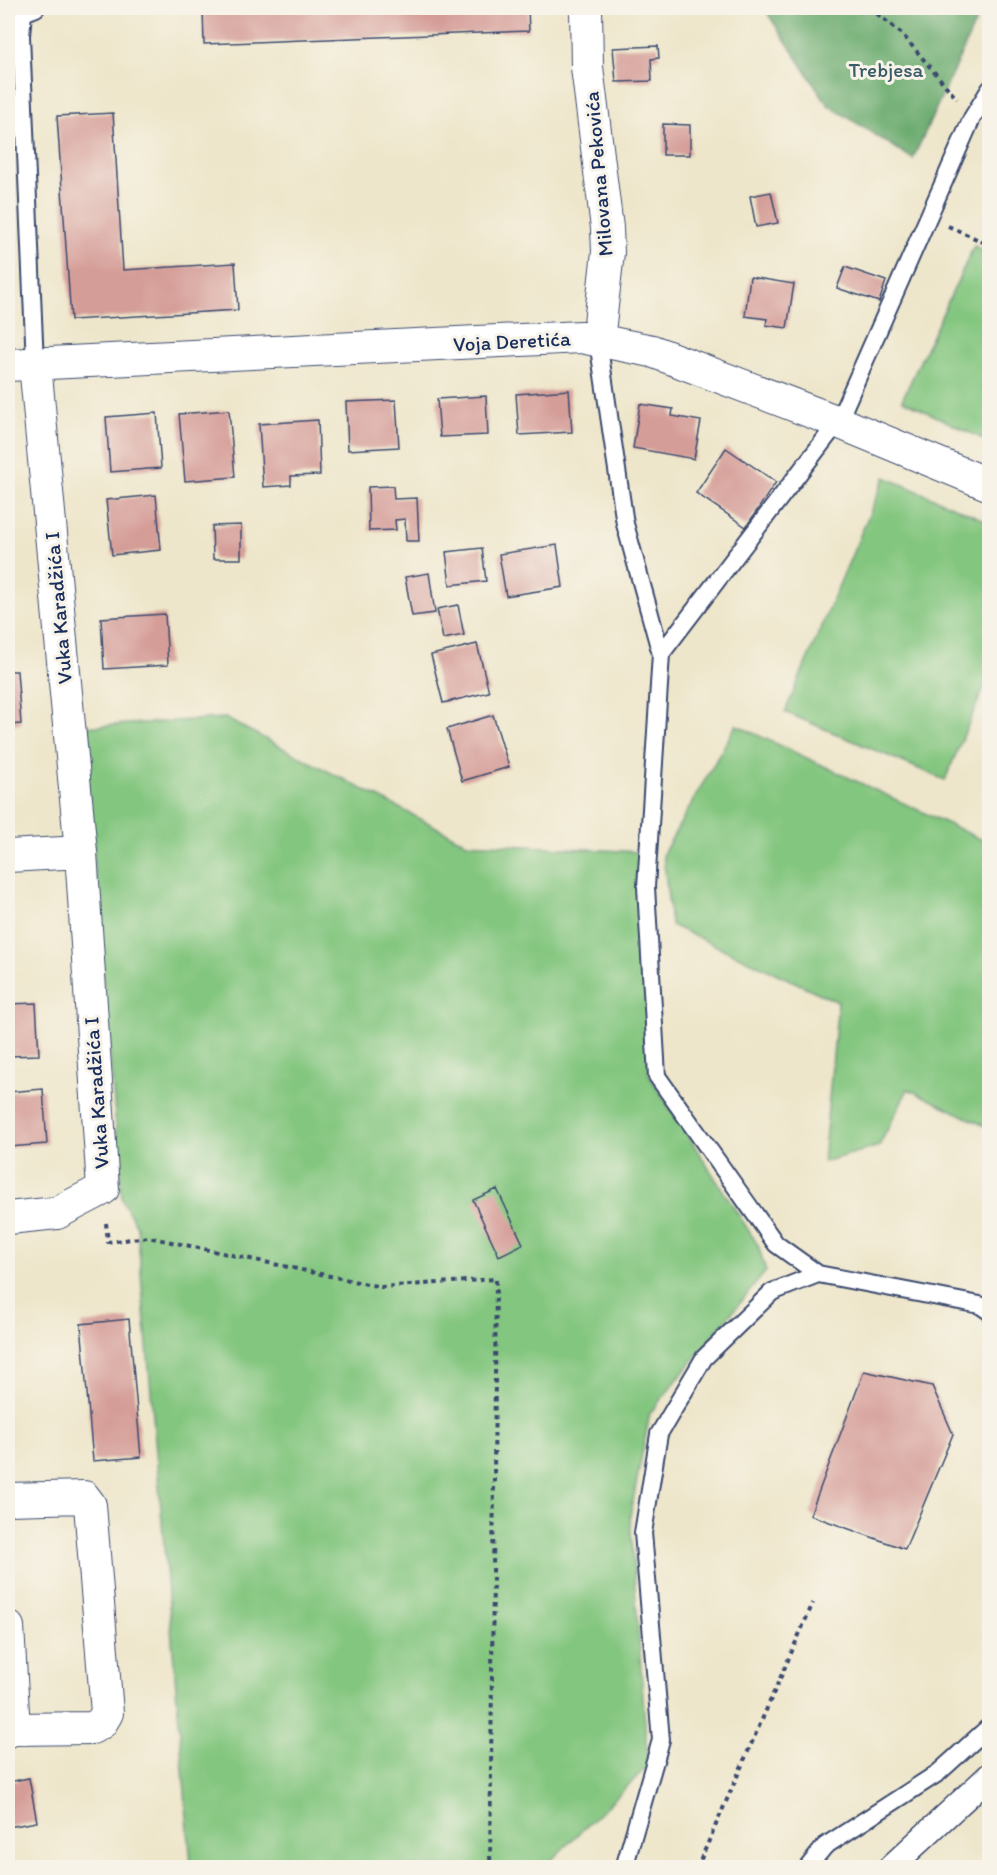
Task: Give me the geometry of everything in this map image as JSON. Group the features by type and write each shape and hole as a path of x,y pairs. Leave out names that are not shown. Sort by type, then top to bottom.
{"street":[{"name":"Milovana Pekovića","path":"586,8 587,67 606,218 608,252 598,341"},
{"name":"Voja Deretića","path":"21,364 581,337 652,351 838,422 990,485"},
{"name":"Vuka Karadžića I","path":"21,364 81,852 103,1189"},
{"path":"8,856 81,852"},
{"path":"8,1218 57,1213 103,1189"},
{"path":"8,1499 84,1497 90,1505 107,1713 101,1724 92,1728 11,1730 8,1628"},
{"path":"890,1868 990,1775"}],"lane":[{"path":"21,364 21,36 23,13 36,8"},
{"path":"661,654 838,422 972,117 990,90"},
{"path":"598,341 625,524 661,654 646,886 657,1076 776,1244 818,1274 980,1305 990,1312"},
{"path":"624,1868 661,1740 643,1533 658,1434 704,1358 772,1292 818,1274"},
{"path":"807,1868 825,1846 938,1773 990,1726"}],"path":[{"path":"870,8 902,34 972,117"},
{"path":"929,217 990,246"},
{"path":"103,1189 108,1242 147,1237 381,1287 496,1279 490,1868"},
{"path":"697,1868 813,1604"}],"green space":[{"name":"Trebjesa","path":"764,8 982,8 913,159 828,105"},
{"path":"974,246 989,253 989,442 902,400"},
{"path":"885,477 989,522 989,675 945,780 785,712"},
{"path":"225,718 467,843 641,852 649,1075 758,1245 766,1271 650,1413 630,1516 648,1766 544,1867 191,1864 137,1227 122,1200 83,727"},
{"path":"736,725 989,843 989,1128 908,1089 879,1146 823,1162 838,1002 671,925 663,854"}],"building":[{"path":"203,8 528,8 529,31 204,44"},
{"path":"658,46 659,58 651,59 652,81 616,82 613,48"},
{"path":"113,113 123,270 235,263 238,310 71,320 57,116"},
{"path":"663,124 690,125 690,155 663,155"},
{"path":"771,192 778,223 756,227 750,196"},
{"path":"845,267 886,281 879,302 837,288"},
{"path":"750,277 794,284 787,328 766,325 767,319 745,316"},
{"path":"569,390 572,432 519,435 516,394"},
{"path":"486,396 488,435 440,437 437,399"},
{"path":"396,400 399,447 348,450 346,402"},
{"path":"640,404 673,409 672,416 701,421 694,459 633,448"},
{"path":"229,410 235,477 185,481 179,414"},
{"path":"157,413 161,468 110,472 106,417"},
{"path":"318,420 320,475 291,476 291,485 263,487 259,424"},
{"path":"726,448 776,482 746,527 696,493"},
{"path":"393,486 394,499 417,498 419,541 406,541 405,519 395,520 396,530 369,531 368,487"},
{"path":"156,495 161,550 112,555 106,500"},
{"path":"241,525 241,559 213,559 212,526"},
{"path":"557,545 563,587 506,596 499,554"},
{"path":"482,548 486,581 450,585 446,552"},
{"path":"429,573 435,613 412,616 405,577"},
{"path":"458,605 464,635 443,639 437,609"},
{"path":"165,614 168,665 104,669 101,618"},
{"path":"8,618 12,648 8,649"},
{"path":"477,644 489,692 443,703 431,655"},
{"path":"8,671 17,671 21,724 8,725"},
{"path":"493,715 509,767 462,781 447,729"},
{"path":"36,1003 39,1055 8,1056 8,1004"},
{"path":"43,1089 47,1144 8,1147 8,1092"},
{"path":"497,1189 523,1244 499,1256 473,1200"},
{"path":"129,1319 141,1457 93,1461 81,1324"},
{"path":"864,1371 932,1386 953,1434 905,1549 810,1515"},
{"path":"29,1778 37,1822 8,1827 8,1782"}]}
